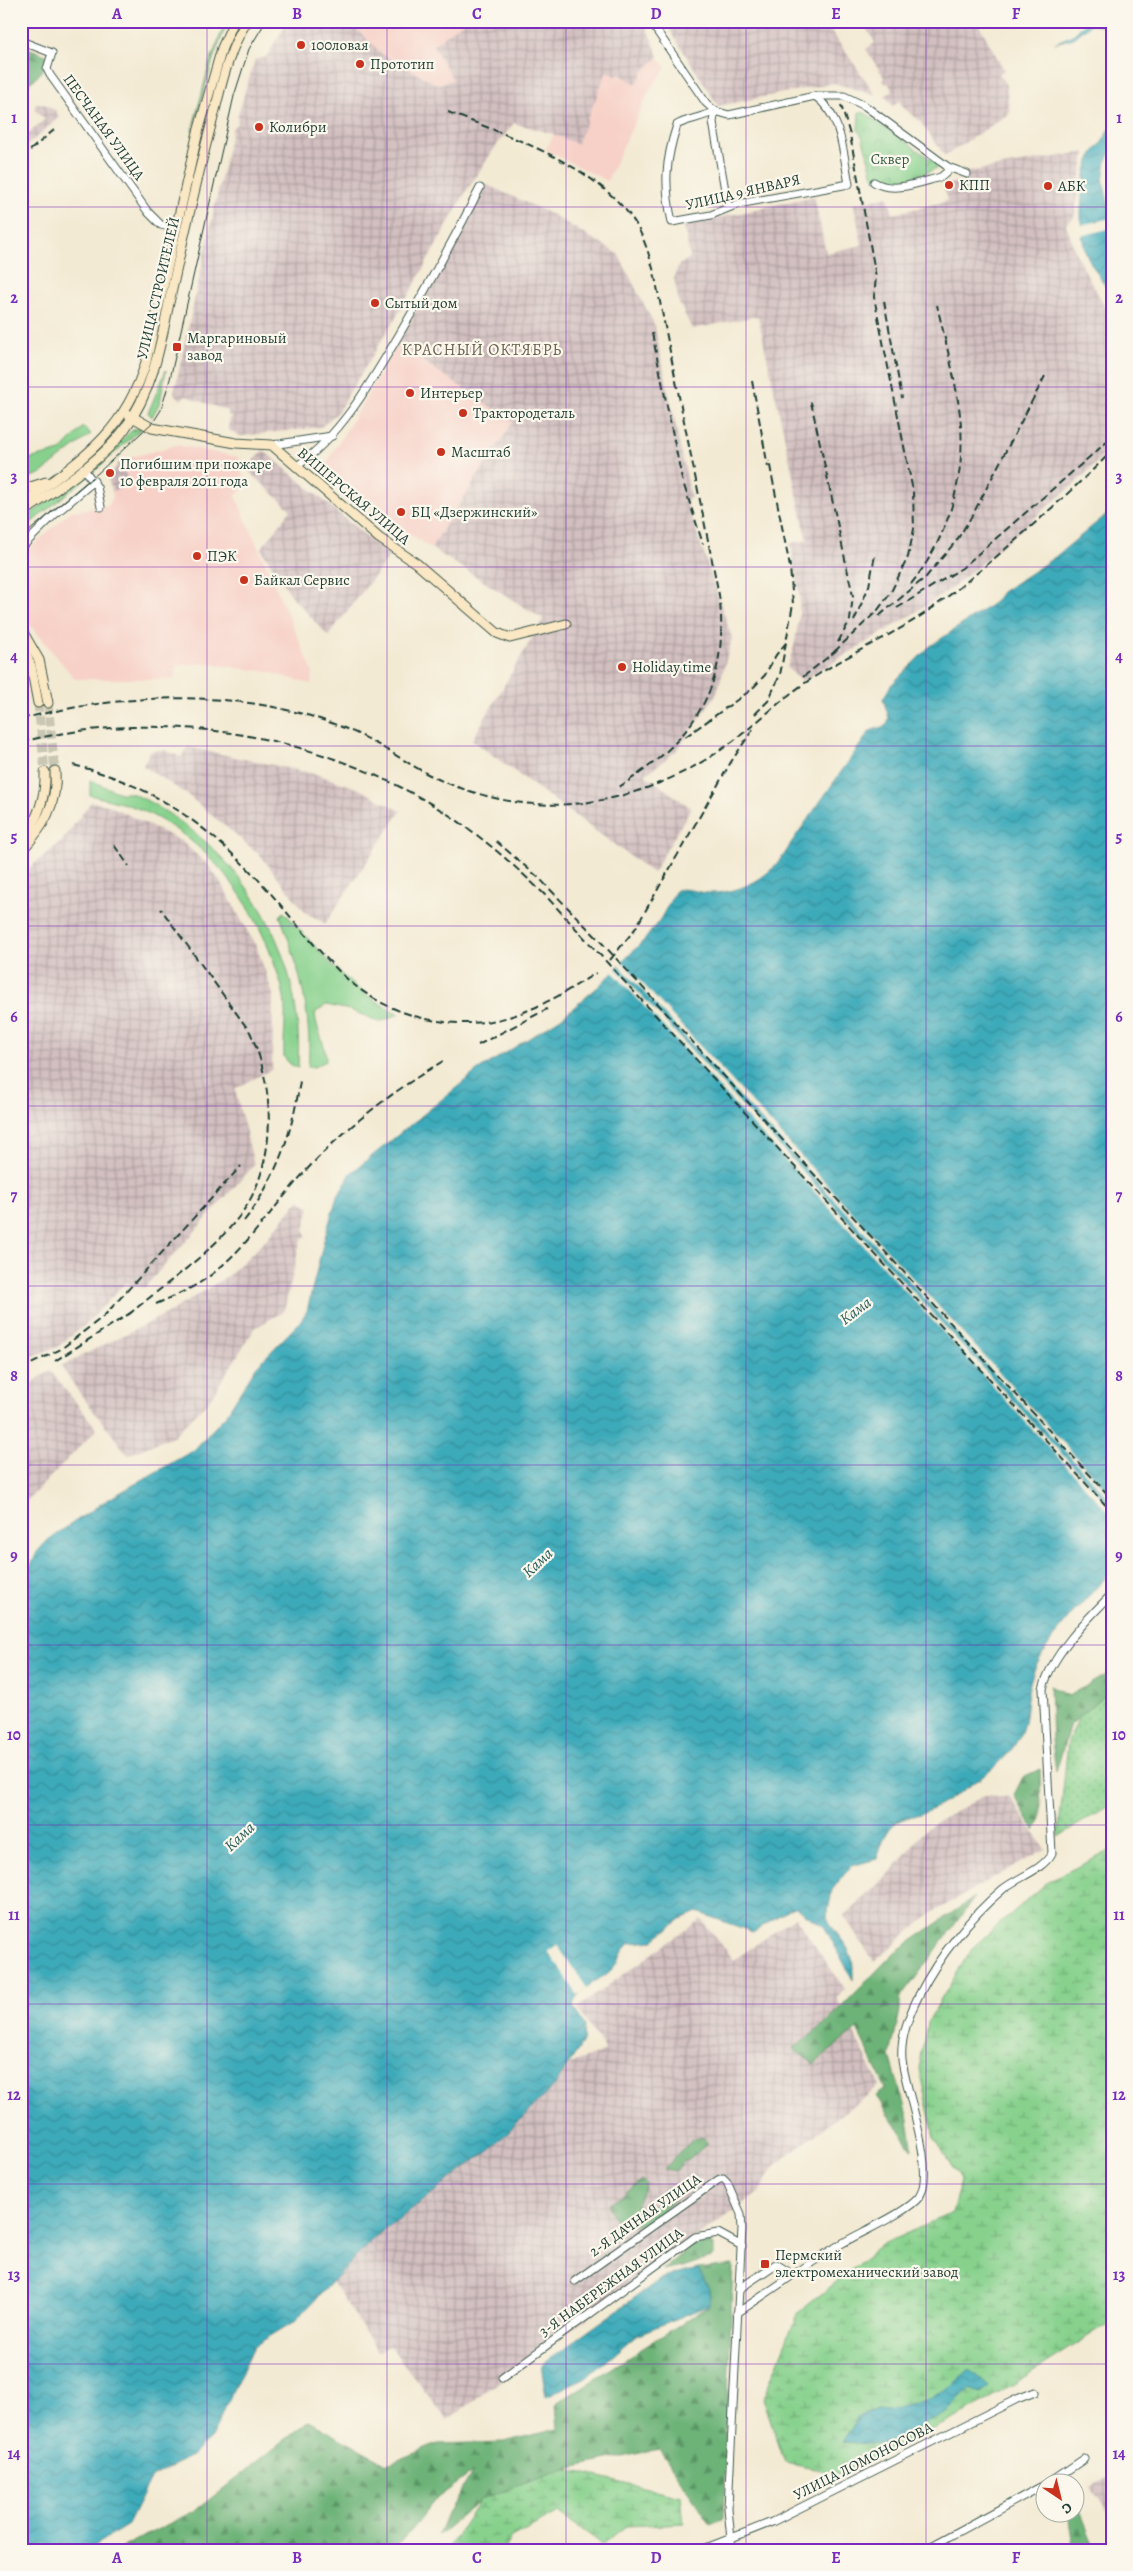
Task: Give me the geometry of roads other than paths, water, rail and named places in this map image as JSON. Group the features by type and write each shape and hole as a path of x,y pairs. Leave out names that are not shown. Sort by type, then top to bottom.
{"main road":[{"name":"УЛИЦА СТРОИТЕЛЕЙ","path":"21,504 96,446 129,415 146,362 205,108 222,48 234,21"},
{"name":"УЛИЦА СТРОИТЕЛЕЙ","path":"21,514 112,444 153,374 207,138 227,65 247,21"},
{"path":"129,415 152,428 236,443 272,445"},
{"name":"ВИШЕРСКАЯ УЛИЦА","path":"272,445 379,538 416,563 497,633 510,638 566,624"},
{"path":"21,490 53,480"},
{"path":"21,629 39,660 43,703 21,642"},
{"path":"21,840 32,827 39,812 50,771 54,798 48,815 21,851"}],"street":[{"path":"650,21 706,103 715,110 729,115 815,96 839,95 858,102 948,167 967,174"},
{"name":"ПЕСЧАНАЯ УЛИЦА","path":"21,41 52,53 47,69 50,75 148,212 161,225 177,229"},
{"name":"УЛИЦА 9 ЯНВАРЯ","path":"715,110 703,118 678,123 666,161 668,207 672,222 711,215 728,207 849,184 836,121 827,106 815,96"},
{"path":"715,110 713,122 728,207"},
{"path":"874,182 887,188 895,188 941,177 947,172 948,167"},
{"path":"297,466 332,436 398,337 444,258 480,188"},
{"path":"272,445 332,436"},
{"path":"83,468 94,481 101,507"},
{"path":"21,548 50,518 94,481"},
{"path":"737,2313 840,2244 910,2205 921,2192 923,2173 918,2124 902,2061 907,2021 937,1964 973,1920 1002,1890 1044,1863 1052,1854 1043,1689 1047,1676 1064,1650 1112,1594"},
{"name":"2-Я ДАЧНАЯ УЛИЦА","path":"575,2282 721,2178 727,2182 741,2214 742,2246"},
{"name":"3-Я НАБЕРЕЖНАЯ УЛИЦА","path":"502,2378 695,2236 718,2233 742,2246"},
{"path":"732,2550 728,2508 742,2246"},
{"path":"739,2290 776,2264 787,2270 784,2281"},
{"name":"УЛИЦА ЛОМОНОСОВА","path":"701,2550 772,2522 1017,2399 1035,2392"},
{"path":"1061,2474 1084,2459"},
{"path":"924,2550 1036,2489"}],"water":[{"path":"1087,21 1112,21 1112,28 1091,24 1074,38 1055,43 1074,34"},
{"path":"1112,128 1112,151 1106,162 1103,181 1112,218 1112,300 1092,265 1083,244 1081,206 1084,179 1090,159 1108,130"},
{"name":"Кама","path":"1112,510 1112,1571 1069,1617 1042,1655 1028,1691 1021,1732 1016,1743 1001,1762 951,1799 931,1810 901,1820 893,1825 885,1837 877,1859 851,1866 832,1890 827,1917 851,1954 853,1980 824,1926 796,1908 789,1909 753,1932 697,1912 681,1919 652,1941 631,1943 624,1950 612,1969 582,1991 574,2001 573,2007 585,2026 584,2041 555,2085 493,2147 375,2237 295,2321 254,2346 211,2438 191,2456 152,2477 128,2525 88,2550 21,2550 21,1587 37,1552 48,1540 102,1503 194,1450 226,1415 256,1367 299,1323 307,1311 336,1200 351,1173 477,1071 561,1018 598,987 646,938 661,918 676,890 684,889 710,893 735,890 758,880 768,872 785,854 870,731 887,725 889,718 883,699 891,685 929,647 995,602 1002,592 1055,557"},
{"path":"698,2269 709,2289 710,2305 636,2335 589,2375 546,2397 541,2365 662,2278"},
{"path":"970,2370 989,2387 980,2395 970,2389 956,2400 945,2413 886,2445 842,2442 859,2416 877,2409 889,2410 926,2401 951,2386"}],"tunnel":[{"path":"38,703 45,772"},
{"path":"48,703 55,771"}],"tram line":[{"path":"21,538 98,473 154,421 161,410 170,379 234,96 249,49 266,21"}],"railway":[{"path":"834,652 877,611 890,594 908,557 914,529 913,491 874,297 876,277 850,135 841,105"},
{"path":"448,112 545,152 591,179 611,195 633,220 644,241 654,272 719,595 721,627 719,656 712,683 702,707 687,729 668,750 619,787"},
{"path":"21,158 54,130"},
{"path":"884,301 902,398"},
{"path":"911,584 934,549 943,530 951,510 960,468 961,426 957,396 937,305"},
{"path":"652,333 682,479 703,544"},
{"path":"879,616 926,577 957,540 973,514 1045,376"},
{"path":"752,381 768,467"},
{"path":"811,402 853,596 850,620 837,644"},
{"path":"897,608 962,568 1109,440"},
{"path":"21,719 102,703 144,699 187,698 270,706 310,716 349,730 442,781 499,799 530,804 561,805 622,796 679,774 706,759 732,742 807,681 927,611 961,586 1017,539 1112,451"},
{"path":"755,714 768,701 780,675 793,604 790,567 769,461"},
{"path":"854,621 869,586 875,555"},
{"path":"685,737 751,690 765,675 776,655 786,643"},
{"path":"803,677 838,649"},
{"path":"21,742 76,732 132,727 189,728 244,735 299,748 352,766 404,789 465,826 500,854 545,895 1112,1512"},
{"path":"610,960 635,929 731,762 753,729"},
{"path":"73,765 98,772 144,791 166,803 206,831 244,865 343,975 360,990 400,1011 422,1018 445,1022 468,1023 490,1021 534,1008 596,973"},
{"path":"496,841 540,879 601,942 1112,1499"},
{"path":"114,845 129,866"},
{"path":"128,1315 188,1268 229,1229 253,1194 262,1172 267,1149 268,1100 264,1076 250,1032 161,909"},
{"path":"478,1045 547,1009"},
{"path":"156,1304 195,1286 207,1278 237,1252 302,1176 344,1133 376,1107 443,1061"},
{"path":"244,1221 274,1172 288,1136 300,1081"},
{"path":"21,1369 61,1349 104,1316 241,1166"},
{"path":"55,1361 132,1312"}],"place":[{"name":"100ловая","path":"301,45"},
{"name":"Прототип","path":"360,64"},
{"name":"Колибри","path":"259,127"},
{"name":"КПП","path":"949,185"},
{"name":"АБК","path":"1048,186"},
{"name":"Сытый дом","path":"375,303"},
{"name":"Маргариновый завод","path":"177,347"},
{"name":"Интерьер","path":"410,393"},
{"name":"Трактородеталь","path":"463,413"},
{"name":"Масштаб","path":"441,452"},
{"name":"Погибшим при пожаре 10 февраля 2011 года","path":"110,473"},
{"name":"БЦ «Дзержинский»","path":"401,512"},
{"name":"ПЭК","path":"197,556"},
{"name":"Байкал Сервис","path":"244,580"},
{"name":"Holiday time","path":"622,667"},
{"name":"Пермский электромеханический завод","path":"765,2264"}],"district":[{"name":"КРАСНЫЙ ОКТЯБРЬ","path":"482,349"}],"park label":[{"name":"Сквер","path":"890,159"}]}
